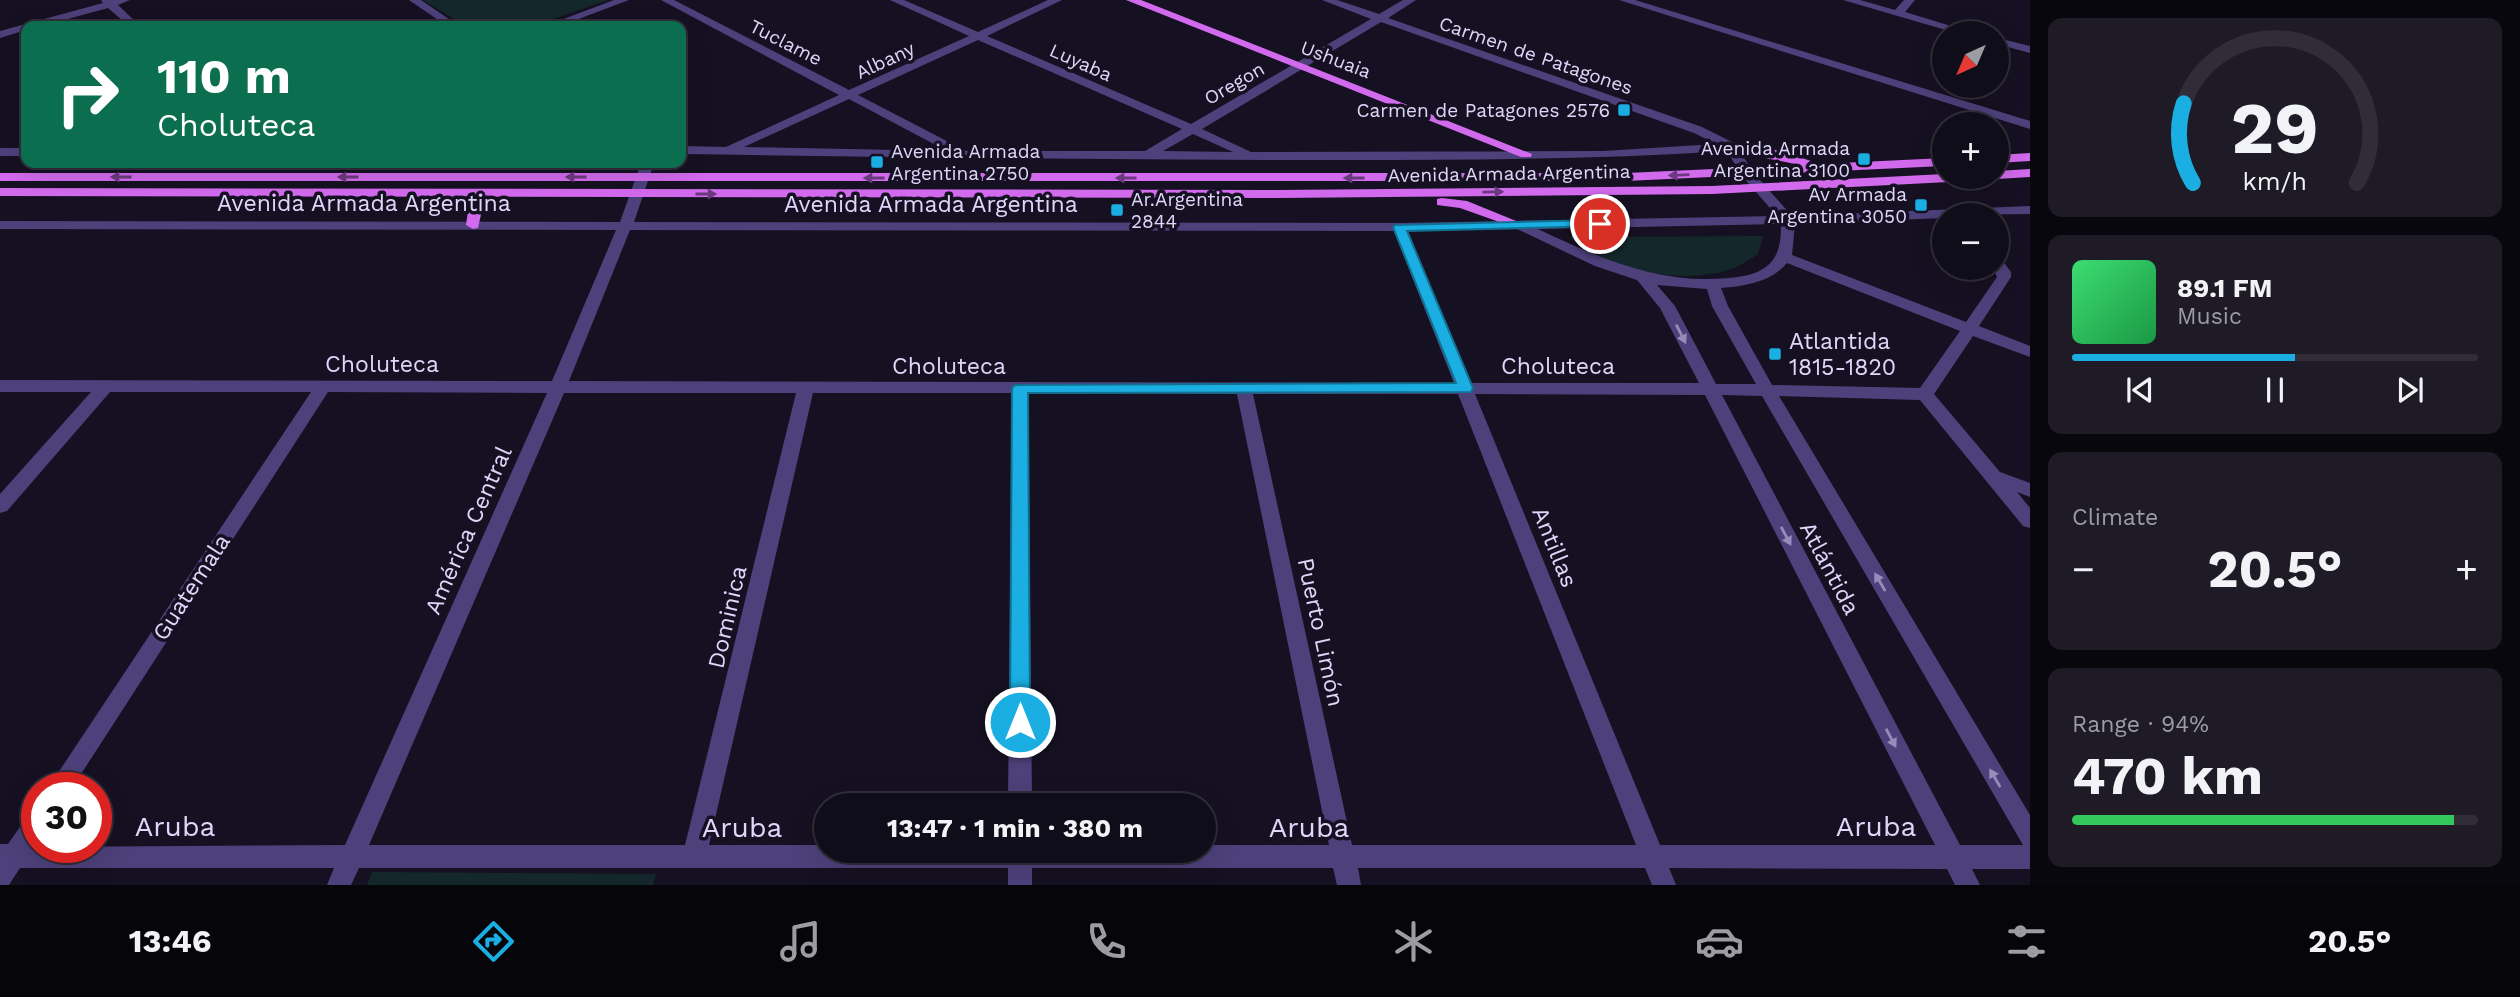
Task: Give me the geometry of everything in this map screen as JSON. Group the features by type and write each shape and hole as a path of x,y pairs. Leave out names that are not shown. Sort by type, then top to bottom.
{"main road":[{"name":"Ushuaia","path":"1131,0 1526,154"},
{"path":"1731,147 1781,155 1824,168"},
{"path":"2009,158 2030,157"},
{"name":"Avenida Armada Argentina","path":"0,177 645,170 1414,178 1747,173 1932,163"},
{"path":"2009,174 2030,173"},
{"name":"Avenida Armada Argentina","path":"0,192 359,195 1278,194 1762,188 1932,179"},
{"path":"1278,194 1314,199 1449,202 1462,204 1519,225"},
{"path":"359,195 470,205 475,210 473,225"}],"street":[{"path":"48,21 109,2 125,0"},
{"path":"414,0 446,21"},
{"path":"564,21 624,0"},
{"name":"Tuclame","path":"666,0 964,155"},
{"name":"Luyaba","path":"895,0 1253,155"},
{"name":"Albany","path":"727,150 1057,0"},
{"name":"Carmen de Patagones","path":"1327,0 1698,131 1731,147"},
{"name":"Oregon","path":"1148,155 1410,0"},
{"path":"1624,0 2030,125"},
{"path":"1848,0 1932,23"},
{"path":"1897,13 1910,0"},
{"path":"109,2 130,21"},
{"path":"0,35 21,29"},
{"path":"2009,44 2030,50"},
{"path":"1519,225 1584,257 1643,278 1671,284 1713,286 1757,278 1771,271 1784,257 1788,220 1747,173 1731,147"},
{"name":"Avenida Armada Argentina","path":"686,150 964,155 1603,155 1731,147"},
{"path":"0,152 21,152"},
{"name":"América Central","path":"339,885 558,387 622,227 638,194 645,170"},
{"name":"Avenida Armada Argentina","path":"2009,212 2030,210"},
{"name":"Avenida Armada Argentina","path":"0,225 1399,227 1932,218"},
{"name":"Antillas","path":"1399,227 1664,885"},
{"path":"1784,257 2030,352"},
{"name":"Atlántida","path":"1643,278 1663,299 1968,885"},
{"path":"1995,280 1971,329 1924,394 2030,521"},
{"name":"Atlántida","path":"1713,286 1720,306 1768,390 2030,837"},
{"name":"Choluteca","path":"0,386 1709,388 1924,394"},
{"path":"0,506 106,386"},
{"name":"Guatemala","path":"70,772 323,387"},
{"name":"Dominica","path":"694,856 806,388"},
{"path":"1020,388 1020,793"},
{"name":"Puerto Limón","path":"1244,389 1349,885"},
{"path":"1992,476 2030,489"},
{"path":"0,877 7,856 21,840"},
{"name":"Aruba","path":"7,856 814,855"},
{"name":"Aruba","path":"1216,856 2030,857"},
{"path":"1020,863 1020,885"}],"green space":[{"path":"423,0 608,0 547,21 457,21"},
{"path":"1763,236 1758,254 1740,265 1692,276 1648,272 1626,266 1586,249 1568,237"},
{"path":"372,872 656,874 653,885 367,885"}],"place":[{"name":"Carmen de Patagones 2576","path":"1624,110"},
{"name":"Avenida Armada Argentina 3100","path":"1864,159"},
{"name":"Avenida Armada Argentina 2750","path":"877,162"},
{"name":"Av Armada Argentina 3050","path":"1921,205"},
{"name":"Ar.Argentina 2844","path":"1117,210"},
{"name":"Atlantida 1815-1820","path":"1775,354"}],"route":[{"path":"1020,722 1020,388 1466,388 1399,227 1600,224"}]}
